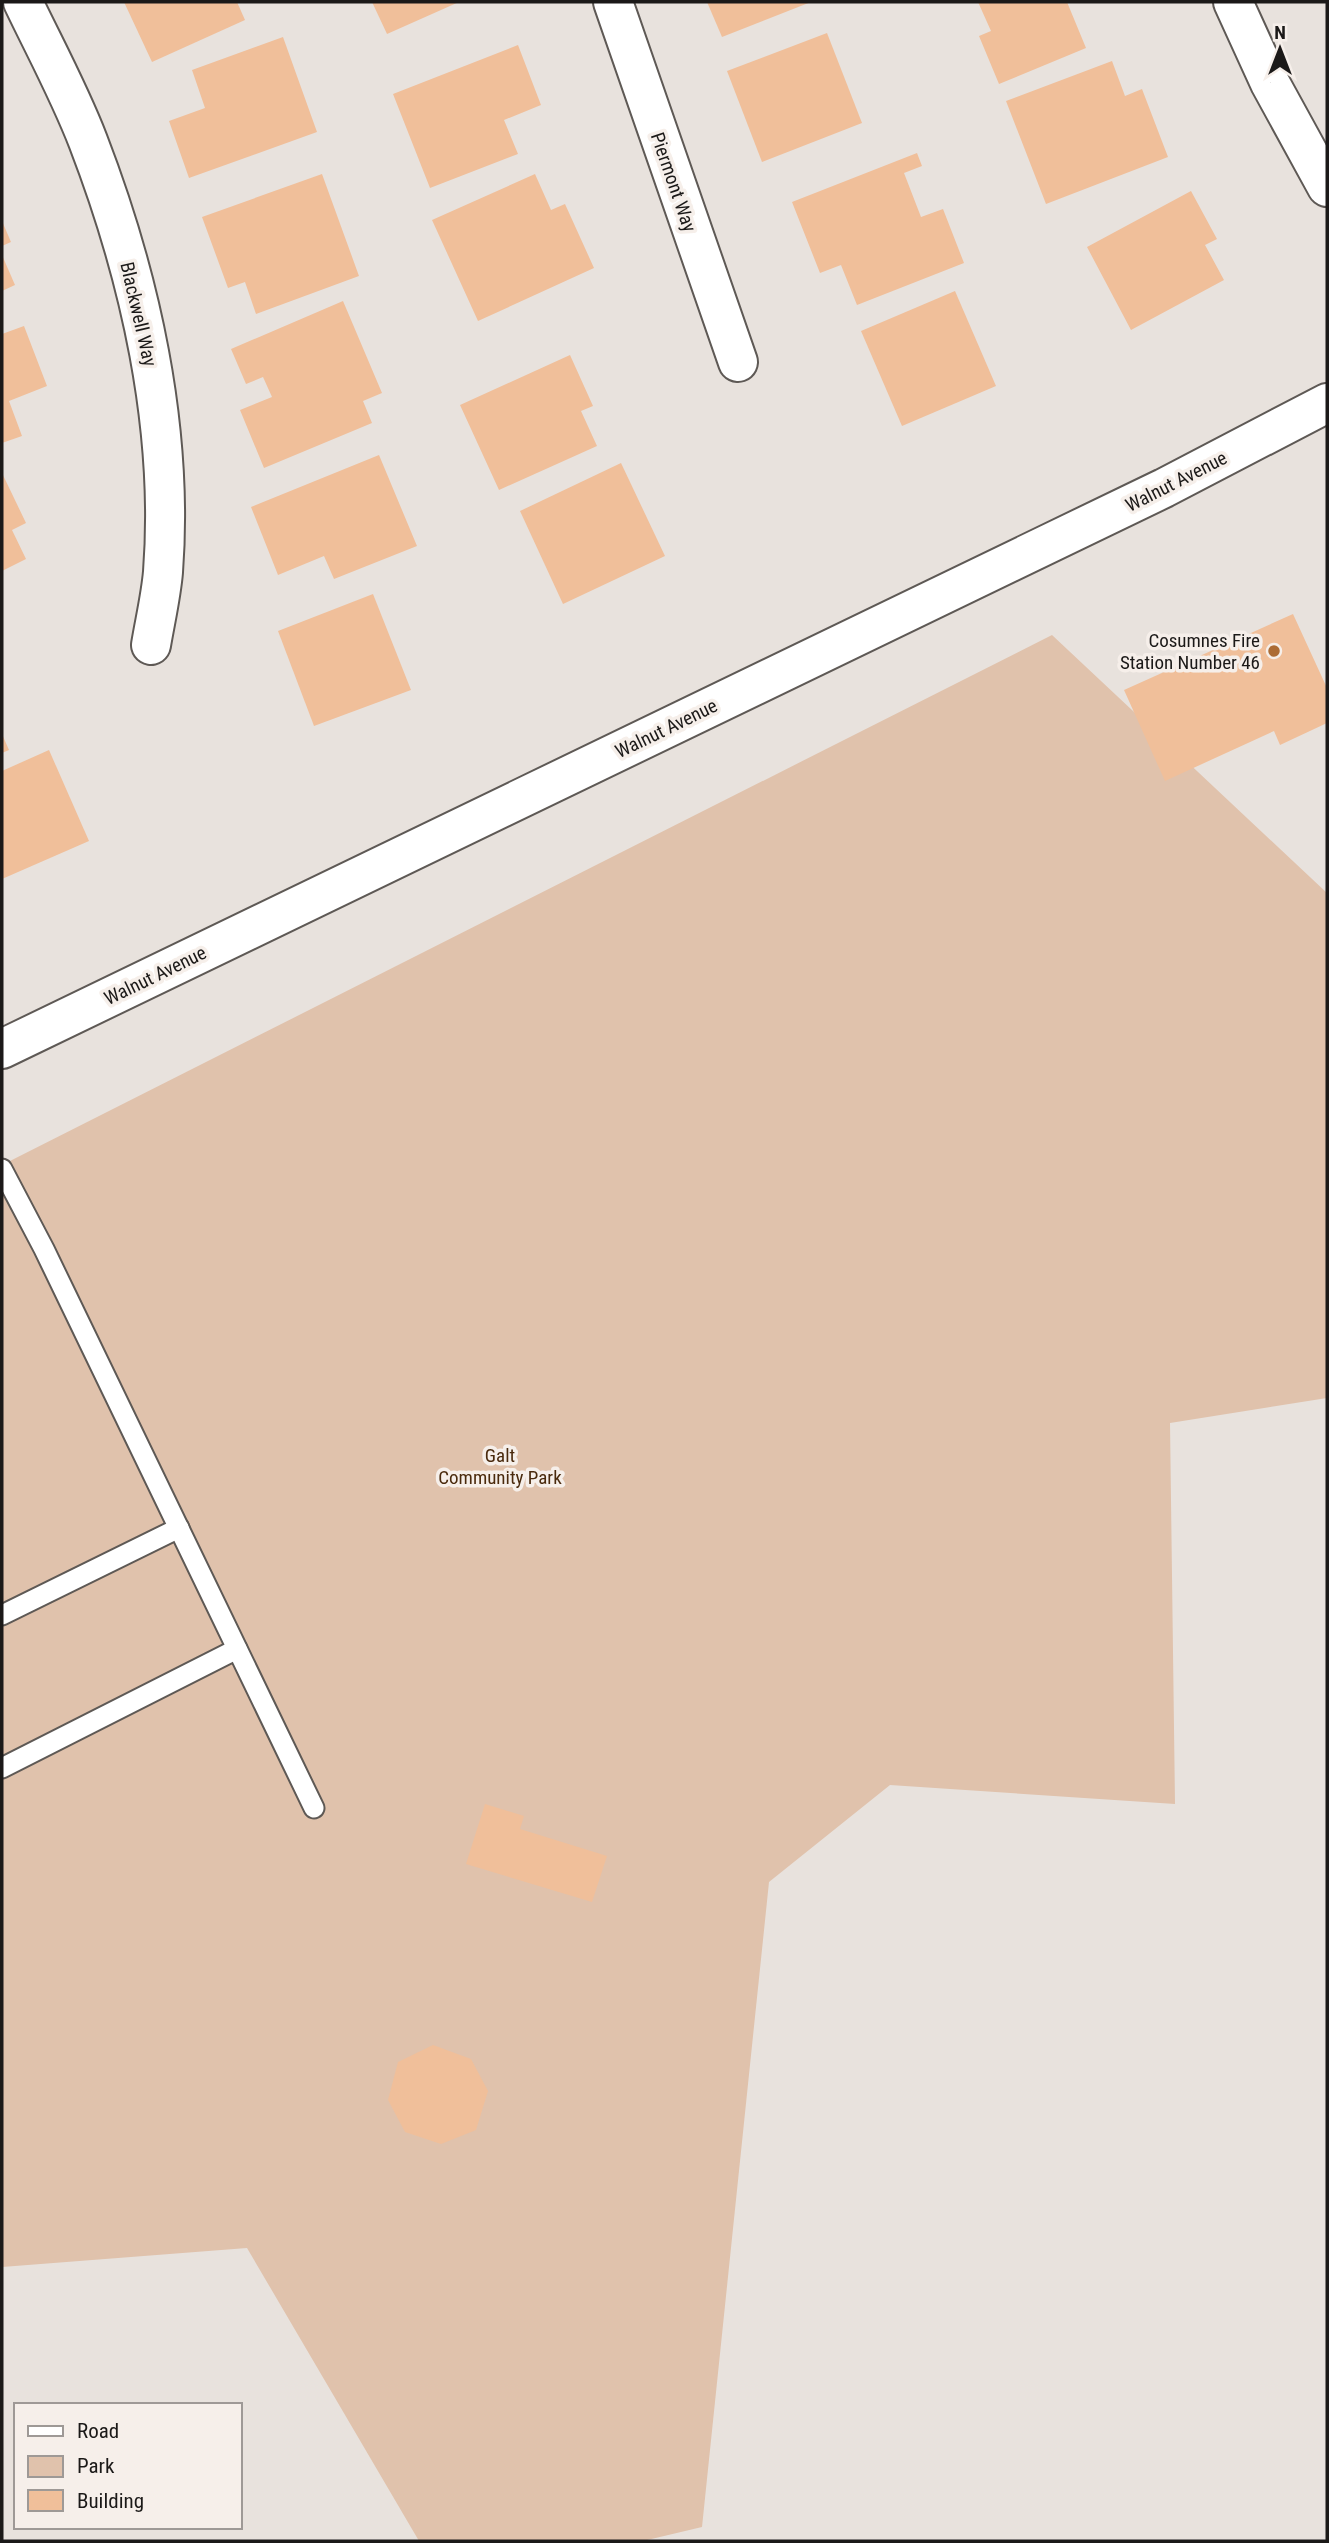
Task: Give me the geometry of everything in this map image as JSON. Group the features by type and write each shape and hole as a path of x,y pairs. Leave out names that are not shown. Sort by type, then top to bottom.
{"street":[{"name":"Blackwell Way","path":"23,2 88,140 129,265 155,388 165,511 163,574 151,645"},
{"name":"Piermont Way","path":"613,2 738,362"},
{"path":"1233,2 1270,83 1327,187"},
{"name":"Walnut Avenue","path":"2,1049 1164,488 1327,403"}],"lane":[{"path":"2,1169 314,1808"},
{"path":"2,1615 179,1528"},
{"path":"2,1768 237,1649"}],"green space":[{"name":"Galt Community Park","path":"1052,635 1327,893 1327,1398 1170,1423 1175,1804 890,1785 769,1882 702,2527 643,2541 419,2541 247,2248 2,2267 2,1165"}],"building":[{"path":"124,2 237,2 245,20 152,62"},
{"path":"372,2 459,2 387,34"},
{"path":"707,2 811,2 722,37"},
{"path":"978,2 1067,2 1086,48 999,84 979,36 991,31"},
{"path":"827,33 862,123 762,162 727,71"},
{"path":"283,37 317,132 189,178 169,121 205,108 192,70"},
{"path":"518,45 541,105 504,120 518,154 430,188 393,94"},
{"path":"1112,61 1125,96 1142,89 1168,157 1046,204 1006,101"},
{"path":"917,153 922,166 904,173 921,217 943,209 964,263 857,305 841,265 820,273 792,202"},
{"path":"322,174 359,276 256,314 245,282 228,288 202,217"},
{"path":"535,174 551,210 565,204 594,268 478,321 432,220"},
{"path":"1191,191 1217,239 1205,245 1224,280 1131,330 1087,247"},
{"path":"2,221 11,242 2,246"},
{"path":"2,255 15,285 2,291"},
{"path":"955,291 996,386 902,426 861,331"},
{"path":"343,301 382,393 363,401 372,423 264,468 240,410 272,397 263,377 246,384 231,349"},
{"path":"24,326 47,386 9,401 22,436 2,443 2,334"},
{"path":"570,355 593,406 581,411 597,446 499,490 460,405"},
{"path":"379,455 417,546 334,579 324,556 278,575 251,507"},
{"path":"621,463 665,556 563,604 520,511"},
{"path":"2,473 26,523 12,530 26,559 2,571"},
{"path":"373,594 411,690 314,726 278,631"},
{"path":"1293,614 1327,688 1327,723 1280,745 1274,731 1165,781 1124,690"},
{"path":"2,734 9,750 2,753"},
{"path":"49,750 89,841 2,879 2,771"},
{"path":"485,1804 524,1816 520,1829 607,1856 592,1902 466,1864"},
{"path":"433,2045 471,2059 488,2091 476,2130 441,2144 405,2132 388,2100 398,2062"}],"place":[{"name":"Cosumnes Fire Station Number 46","path":"1274,651"}]}
